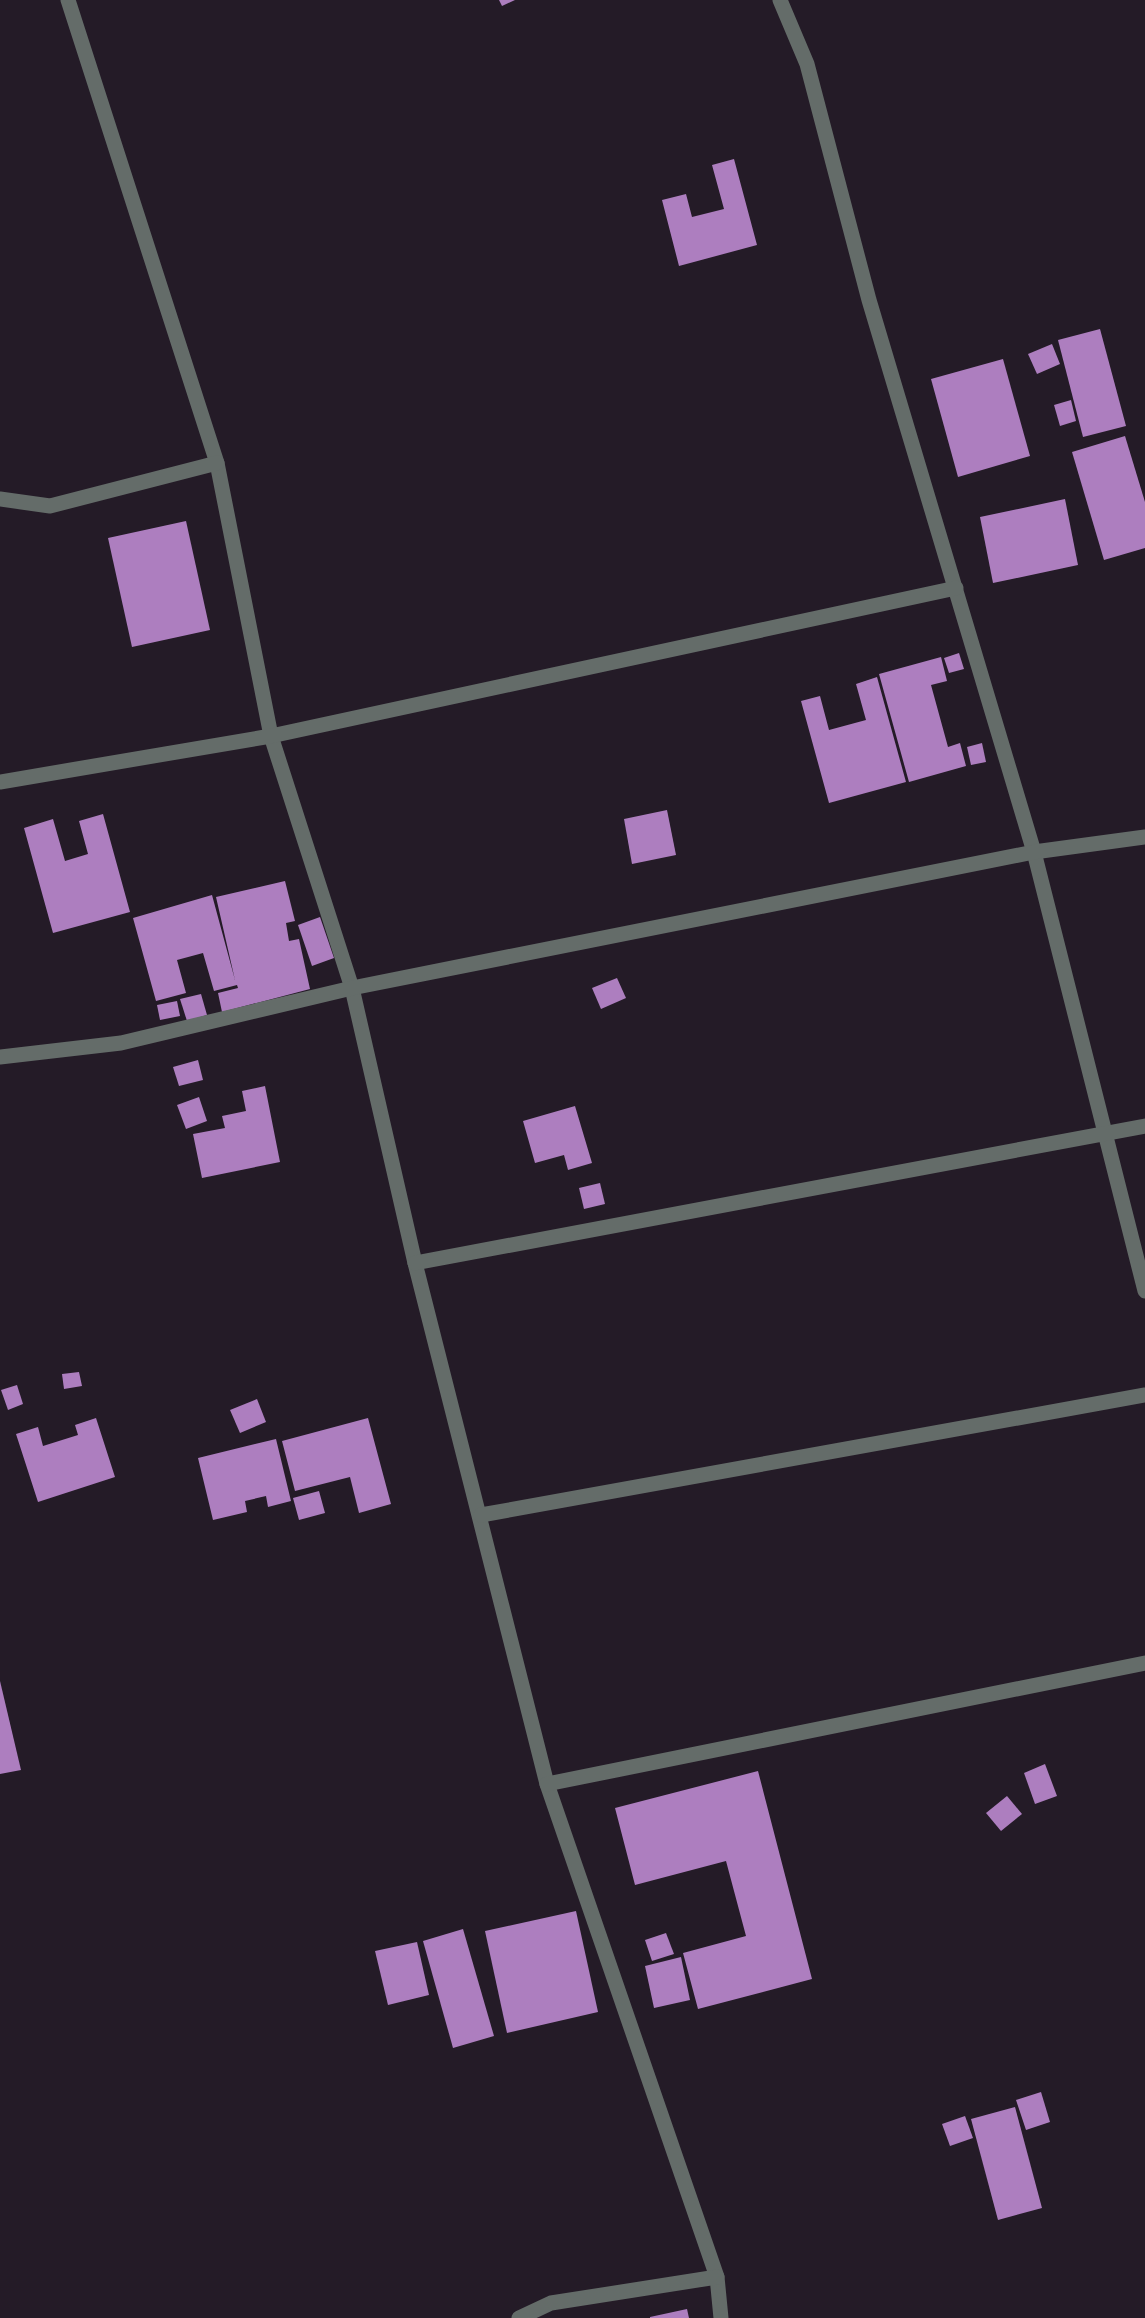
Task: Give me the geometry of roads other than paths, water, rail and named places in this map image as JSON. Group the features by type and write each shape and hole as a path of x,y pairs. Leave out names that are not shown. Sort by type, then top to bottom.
{"street":[{"path":"68,0 217,463 271,736 352,988 415,1263 481,1515 547,1784 717,2277 721,2318"},
{"path":"780,0 807,64 868,300 1034,852 1145,1292"},
{"path":"0,499 50,506 217,463"},
{"path":"0,782 271,736 956,588"},
{"path":"0,1057 121,1043 352,988 1034,852 1145,837"},
{"path":"415,1263 1145,1126"},
{"path":"481,1515 1145,1395"},
{"path":"547,1784 1145,1663"},
{"path":"519,2318 550,2303 717,2277"}]}
